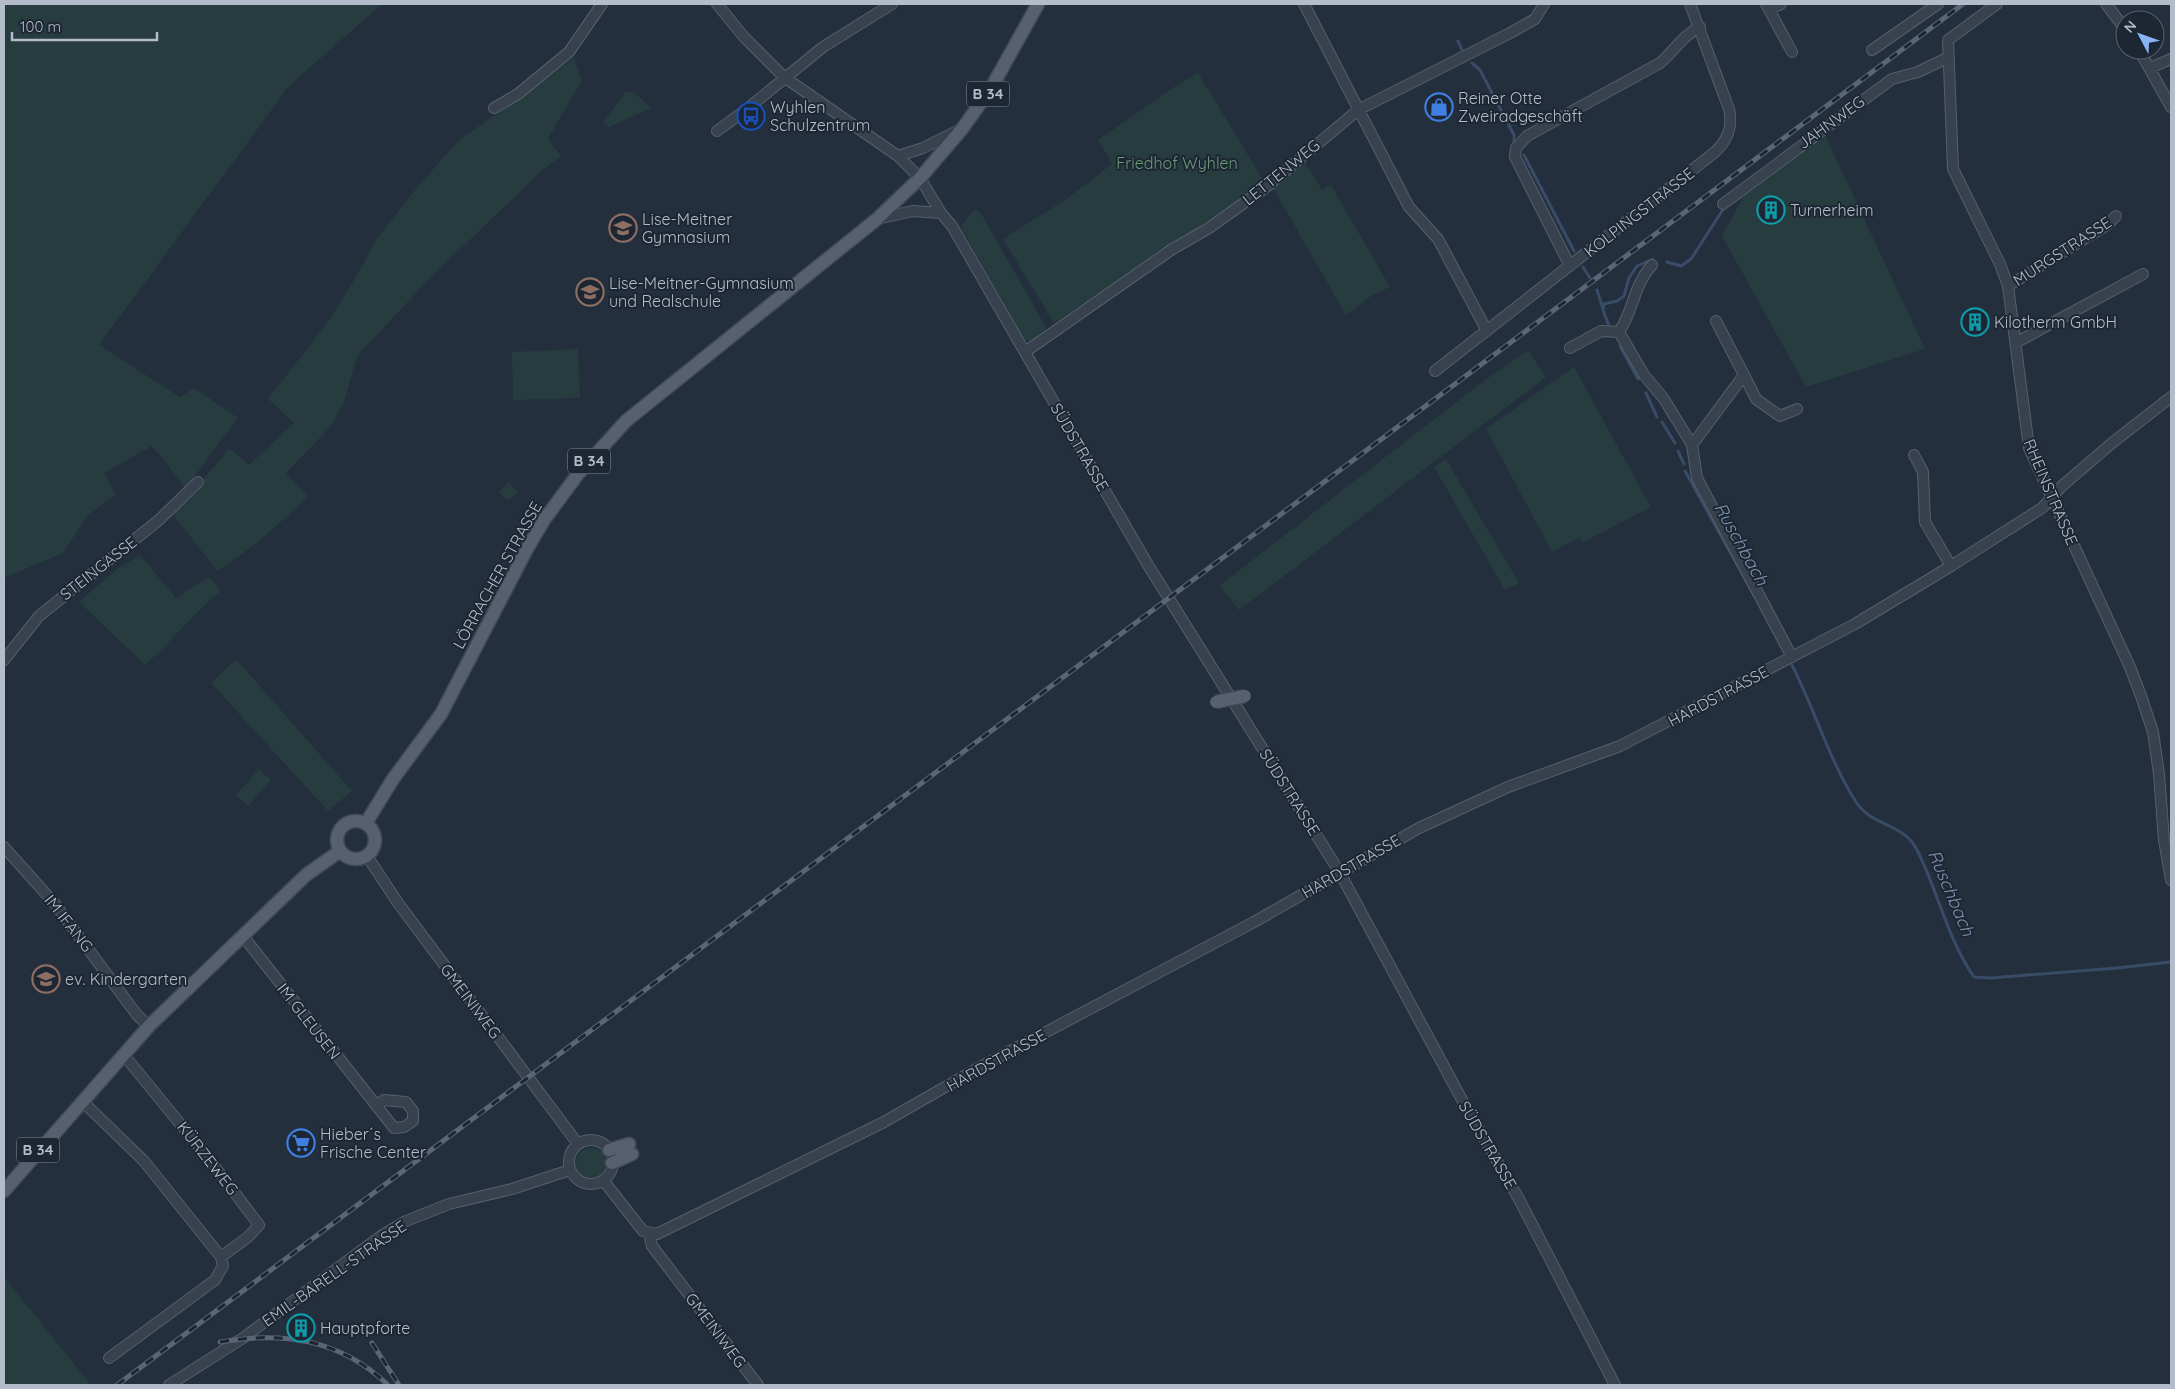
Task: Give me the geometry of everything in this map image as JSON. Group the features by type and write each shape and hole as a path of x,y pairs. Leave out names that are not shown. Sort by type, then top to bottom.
{"main road":[{"name":"LÖRRACHER STRASSE","path":"366,824 385,792 441,714 527,549 544,520 578,474 626,421 877,218 920,178 962,129 990,90 1038,4"},
{"path":"1216,702 1245,696"},
{"path":"349,822 366,824 372,830 375,839 373,849 367,856 349,858 340,851 337,840 340,829 349,822"},
{"name":"B 34","path":"4,1190 149,1026 306,875 340,851"},
{"path":"609,1150 630,1149 612,1163"}],"street":[{"path":"494,108 518,94 569,52 602,4"},
{"name":"SÜDSTRASSE","path":"717,4 744,37 784,77 898,156 920,178 941,213 952,226 1148,565 1340,873 1461,1098 1520,1201 1615,1385"},
{"path":"717,130 747,109 784,77 837,37 881,13 892,4"},
{"path":"1304,4 1408,207 1438,240 1486,331"},
{"name":"KOLPINGSTRASSE","path":"1435,371 1715,152 1726,140 1731,115 1690,4"},
{"path":"1781,4 1768,6 1792,52"},
{"path":"1872,50 1938,4"},
{"name":"RHEINSTRASSE","path":"1997,4 1948,40 1953,169 2000,264 2008,286 2024,423 2029,448 2142,696 2152,732 2159,774 2164,840 2171,880"},
{"path":"2106,4 2115,16"},
{"name":"LETTENWEG","path":"1025,352 1171,250 1210,228 1265,188 1358,110 1510,33 1535,19 1544,6"},
{"path":"1570,266 1515,157 1516,148 1527,136 1660,63 1674,50 1687,33 1700,27"},
{"name":"JAHNWEG","path":"1723,204 1892,79 1918,72 1949,57"},
{"path":"2150,68 2171,58"},
{"path":"2145,60 2171,107"},
{"path":"898,156 922,148 962,129"},
{"path":"877,218 913,211 941,213"},
{"name":"MURGSTRASSE","path":"2008,286 2107,225 2116,216"},
{"path":"1619,332 1626,321 1639,281 1652,265"},
{"path":"2016,342 2144,274"},
{"path":"1716,321 1756,399 1780,416 1797,409"},
{"path":"1570,348 1601,331 1619,332"},
{"path":"1619,332 1644,375 1664,399 1692,445 1697,478 1792,657"},
{"path":"1692,445 1744,375"},
{"name":"HARDSTRASSE","path":"649,1234 657,1234 884,1122 980,1067 1205,949 1457,808 1620,746 1855,624 1952,566 2042,508 2112,443 2171,398"},
{"path":"1914,455 1923,472 1924,522 1952,566"},
{"name":"STEINGASSE","path":"4,660 39,616 159,520 198,482"},
{"name":"IM IFANG","path":"4,847 55,904 138,1015 149,1026"},
{"name":"GMEINIWEG","path":"367,856 398,903 578,1144"},
{"name":"IM GLEUSEN","path":"243,936 376,1106"},
{"name":"KÜRZEWEG","path":"123,1054 259,1225 248,1238 221,1257"},
{"path":"82,1101 138,1154 221,1257 223,1266 215,1280 109,1358"},
{"path":"591,1140 598,1142 609,1150 612,1163 610,1172 603,1180 593,1184 586,1184 579,1181 570,1170 570,1156 578,1144 591,1140"},
{"name":"EMIL-BARELL-STRASSE","path":"169,1385 243,1338 381,1236 406,1220 448,1204 512,1189 570,1170"},
{"name":"GMEINIWEG","path":"603,1180 643,1231 649,1234 652,1246 758,1385"}],"green space":[{"path":"4,4 382,4 289,86 99,345 180,397 194,388 238,418 186,488 152,446 104,473 116,495 88,515 63,553 4,578"},
{"path":"574,58 582,80 548,139 561,156 545,168 435,273 357,356 344,402 332,425 286,473 308,497 253,545 217,571 172,513 191,495 229,448 249,465 294,423 268,399 330,319 359,272 375,241 415,190 457,142"},
{"name":"Friedhof Wyhlen","path":"1198,73 1265,183 1054,323 1003,239 1065,200 1112,164 1098,140 1177,85"},
{"path":"626,92 633,92 652,108 609,127 603,122"},
{"path":"1825,135 1925,349 1806,387 1722,236 1743,197"},
{"path":"1304,161 1322,190 1331,185 1390,287 1371,296 1346,315 1273,188"},
{"path":"975,209 980,212 1046,327 1043,334 1032,342 1024,340 961,226"},
{"path":"578,349 580,398 513,400 512,352"},
{"path":"1528,350 1546,377 1239,610 1219,586 1485,380"},
{"path":"1574,367 1651,507 1582,543 1580,537 1552,552 1486,429"},
{"path":"1446,459 1519,583 1505,590 1434,467"},
{"path":"509,482 518,493 507,501 499,492"},
{"path":"140,555 176,598 209,577 221,591 145,665 79,602 117,569"},
{"path":"236,659 352,791 328,811 211,683"},
{"path":"259,769 271,780 248,806 236,795"},
{"path":"591,1148 602,1152 606,1163 602,1174 591,1178 580,1174 576,1163 580,1152"},
{"path":"4,1277 91,1385 4,1385"}],"waterway":[{"path":"1458,41 1462,50"},
{"path":"1472,63 1480,70 1514,135 1514,142"},
{"path":"1524,155 1574,251"},
{"path":"1667,262 1681,266 1691,259 1724,208"},
{"path":"1609,326 1603,310 1604,304 1617,301 1624,296 1629,278 1637,266 1653,259"},
{"path":"1583,267 1590,278"},
{"path":"1597,290 1603,309"},
{"path":"1620,346 1638,379"},
{"path":"1646,393 1657,417"},
{"path":"1662,422 1675,443"},
{"path":"1678,451 1684,464"},
{"name":"Ruschbach","path":"1685,471 1754,595"},
{"name":"Ruschbach","path":"1792,665 1830,752 1856,802 1870,816 1904,835 1917,850 1957,946 1974,977 1991,978 2171,962"}],"railway":[{"path":"117,1385 1963,4"},
{"path":"220,1342 266,1338 310,1342 350,1357 370,1369 388,1385"},
{"path":"372,1343 399,1385"}],"place":[{"name":"Reiner Otte Zweiradgeschäft","path":"1439,107"},
{"name":"Wyhlen Schulzentrum","path":"751,116"},
{"name":"Turnerheim","path":"1771,210"},
{"name":"Lise-Meitner Gymnasium","path":"623,228"},
{"name":"Lise-Meitner-Gymnasium und Realschule","path":"590,292"},
{"name":"Kilotherm GmbH","path":"1975,322"},
{"name":"ev. Kindergarten","path":"46,979"},
{"name":"Hieber´s Frische Center","path":"301,1143"},
{"name":"Hauptpforte","path":"301,1328"}]}
